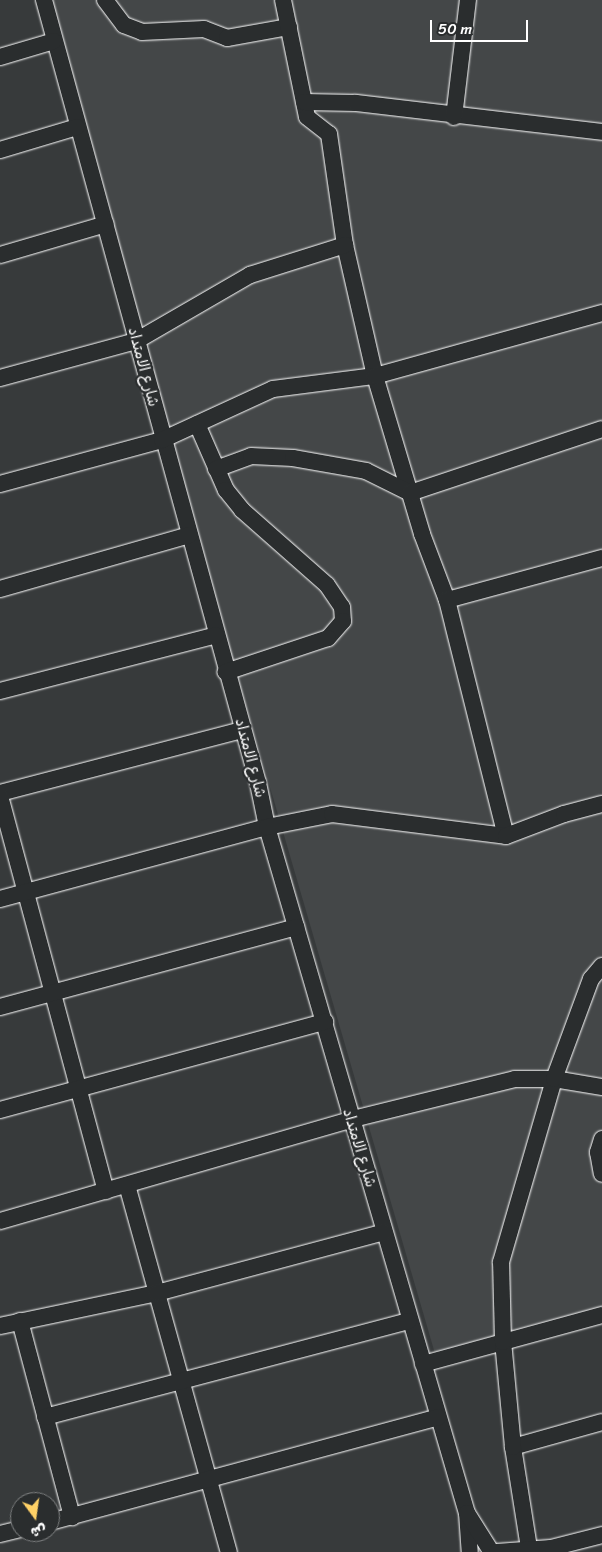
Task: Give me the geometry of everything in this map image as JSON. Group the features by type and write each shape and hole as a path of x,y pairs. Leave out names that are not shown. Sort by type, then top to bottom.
{"street":[{"name":"شارع الامتداد","path":"44,0 77,127 106,224 162,440 267,827 325,1022 350,1120 467,1513"},
{"path":"105,0 124,25 142,32 204,29 227,38 289,27"},
{"path":"283,0 307,117 329,134 345,245 375,376 422,534 447,600 506,836"},
{"path":"454,116 468,0"},
{"path":"0,57 54,41"},
{"path":"304,102 356,103 602,132"},
{"path":"0,150 77,127"},
{"path":"0,254 106,224"},
{"path":"0,378 136,341 250,275 345,245"},
{"path":"0,484 162,440 273,390 375,376 602,313"},
{"path":"197,424 216,469 242,510 327,585 342,607 343,621 328,638 226,672"},
{"path":"216,469 251,456 293,458 366,471 410,493 602,429"},
{"path":"0,589 189,535"},
{"path":"447,600 602,558"},
{"path":"0,691 216,635"},
{"path":"106,1191 51,993 0,795 242,730"},
{"path":"0,899 267,827 332,814 506,836 602,804"},
{"path":"0,1007 296,927"},
{"path":"542,1549 513,1447 503,1342 501,1262 554,1079 602,966"},
{"path":"0,1110 325,1022"},
{"path":"0,1221 350,1120 515,1079 554,1079 602,1087"},
{"path":"602,1140 598,1152 602,1174"},
{"path":"127,1185 229,1552"},
{"path":"0,1326 157,1293 384,1232"},
{"path":"423,1364 602,1314"},
{"path":"20,1321 72,1517"},
{"path":"45,1417 409,1321"},
{"path":"60,1520 438,1417"},
{"path":"513,1447 602,1422"},
{"path":"467,1513 494,1550"},
{"path":"467,1513 472,1552 542,1549 602,1535"}],"shaded area":[{"path":"46,0 602,0 602,1310 436,1357 106,224"}]}
